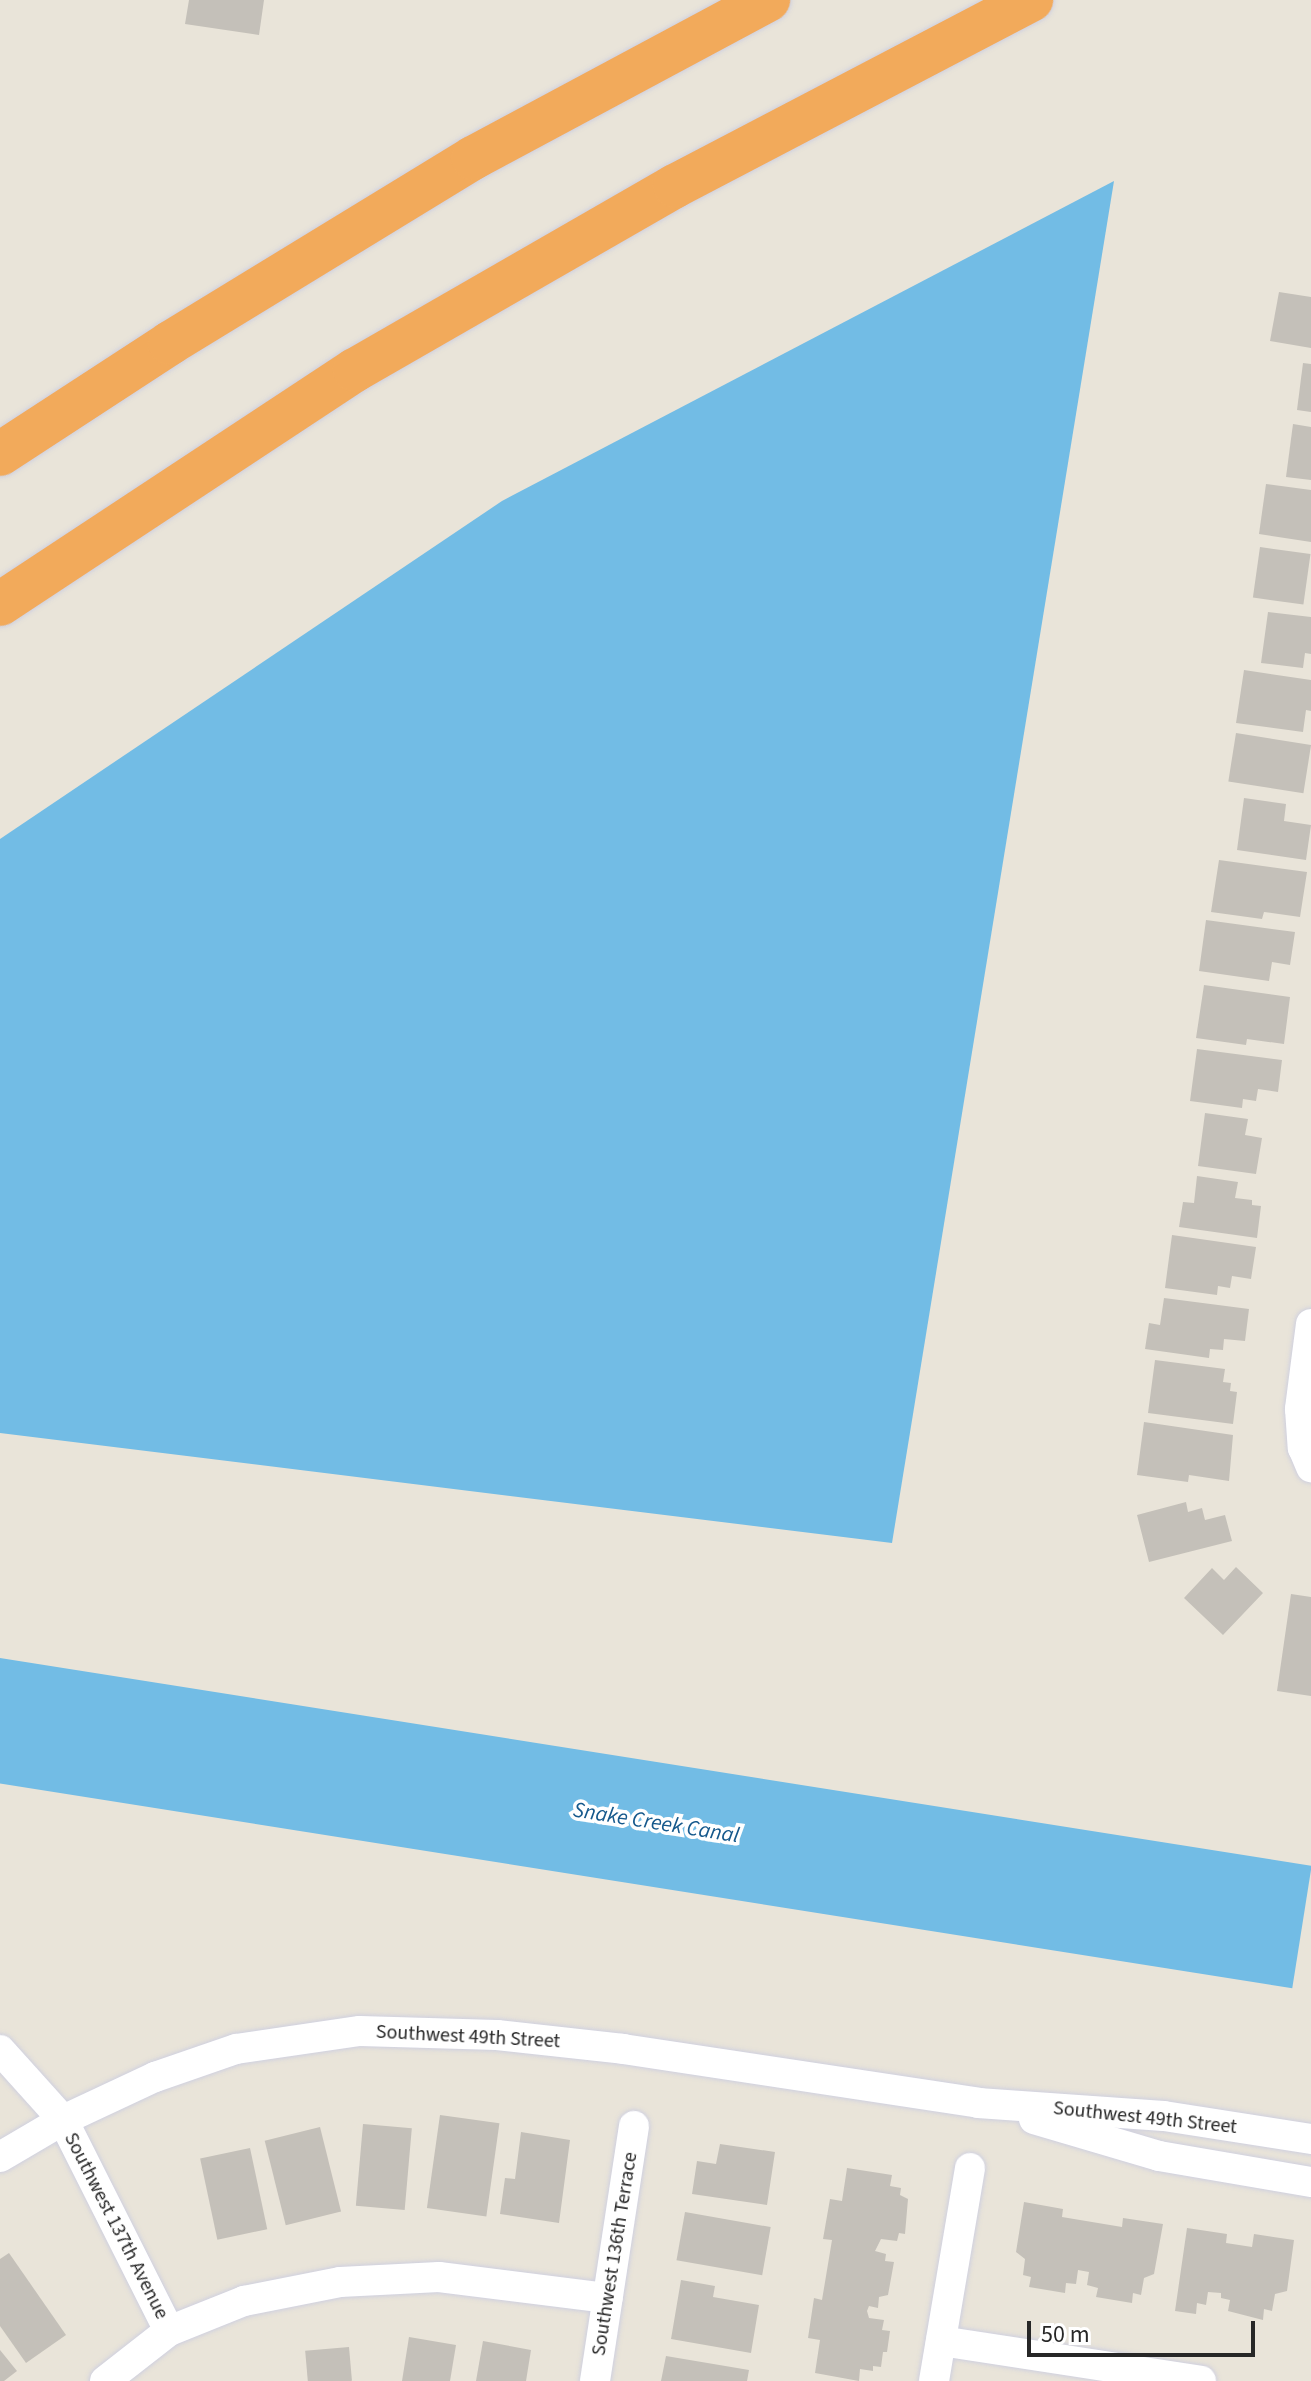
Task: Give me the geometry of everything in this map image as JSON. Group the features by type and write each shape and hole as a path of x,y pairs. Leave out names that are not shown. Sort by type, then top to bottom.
{"highway":[{"path":"0,454 170,343 473,158 768,0"},
{"path":"0,604 355,370 675,186 1031,0"}],"street":[{"path":"1311,1324 1300,1409 1303,1448 1311,1467"},
{"name":"Southwest 49th Street","path":"0,2157 63,2120 155,2077 236,2049 360,2031 497,2035 623,2049 978,2103 1164,2116 1311,2139"},
{"path":"0,2050 63,2120"},
{"name":"Southwest 49th Street","path":"978,2103 1159,2156 1311,2182"},
{"name":"Southwest 137th Avenue","path":"63,2120 169,2331"},
{"name":"Southwest 136th Terrace","path":"595,2381 634,2126"},
{"path":"934,2381 970,2168"},
{"path":"105,2381 169,2331 244,2301 340,2282 439,2277 608,2298"},
{"path":"941,2341 1201,2381"}],"water":[{"path":"1114,181 892,1543 0,1433 0,839 502,501"},
{"name":"Snake Creek Canal","path":"0,1658 1311,1866 1292,1988 0,1784"}],"building":[{"path":"189,0 264,0 259,35 185,24"},
{"path":"1279,292 1311,297 1311,348 1270,341"},
{"path":"1303,363 1311,364 1311,412 1297,410"},
{"path":"1293,424 1311,427 1311,480 1286,477"},
{"path":"1266,484 1311,490 1311,542 1259,534"},
{"path":"1260,547 1311,554 1303,605 1253,598"},
{"path":"1268,612 1311,617 1311,654 1305,653 1303,668 1261,663"},
{"path":"1244,670 1311,680 1311,711 1306,710 1303,732 1236,723"},
{"path":"1236,733 1311,745 1303,793 1228,781"},
{"path":"1244,798 1286,804 1284,821 1311,825 1306,860 1237,850"},
{"path":"1219,860 1307,872 1300,917 1264,912 1262,919 1211,912"},
{"path":"1206,920 1295,932 1290,965 1272,962 1269,981 1199,971"},
{"path":"1204,985 1290,997 1284,1044 1247,1039 1246,1045 1196,1038"},
{"path":"1197,1049 1282,1060 1278,1092 1258,1089 1256,1101 1243,1099 1242,1108 1190,1101"},
{"path":"1205,1113 1248,1119 1245,1135 1262,1138 1256,1174 1198,1166"},
{"path":"1197,1176 1238,1182 1235,1198 1252,1200 1252,1205 1261,1206 1257,1238 1179,1227 1183,1202 1194,1203"},
{"path":"1172,1235 1256,1247 1251,1279 1232,1276 1230,1288 1218,1286 1217,1295 1165,1288"},
{"path":"1164,1298 1249,1309 1245,1341 1224,1339 1223,1350 1210,1349 1209,1358 1145,1349 1149,1323 1160,1325"},
{"path":"1155,1360 1225,1369 1223,1382 1231,1383 1230,1391 1237,1392 1233,1424 1148,1413"},
{"path":"1144,1422 1233,1435 1229,1481 1189,1475 1188,1482 1137,1475"},
{"path":"1186,1502 1188,1512 1202,1508 1205,1520 1225,1515 1232,1541 1149,1562 1137,1515"},
{"path":"1236,1567 1263,1593 1223,1635 1184,1598 1212,1568 1224,1580"},
{"path":"1291,1594 1311,1597 1311,1696 1277,1691"},
{"path":"440,2115 499,2123 486,2216 427,2208"},
{"path":"363,2124 412,2128 405,2210 356,2206"},
{"path":"320,2127 341,2211 286,2225 265,2141"},
{"path":"521,2132 570,2140 559,2223 500,2214 505,2178 515,2179"},
{"path":"720,2144 775,2152 767,2205 692,2194 697,2161 716,2164"},
{"path":"250,2148 267,2229 217,2240 200,2159"},
{"path":"847,2168 892,2175 890,2186 901,2188 900,2195 908,2199 905,2234 899,2233 897,2241 881,2239 875,2251 886,2254 885,2261 894,2262 888,2295 879,2297 878,2308 869,2306 867,2311 869,2318 884,2320 882,2330 890,2331 887,2352 883,2352 881,2367 873,2366 873,2371 860,2369 859,2381 815,2373 820,2340 808,2338 814,2298 822,2300 832,2240 823,2239 830,2199 842,2201"},
{"path":"1024,2202 1063,2209 1062,2217 1122,2227 1123,2218 1163,2224 1154,2274 1144,2278 1141,2295 1133,2293 1132,2303 1096,2297 1098,2288 1087,2285 1089,2272 1078,2270 1076,2284 1066,2283 1065,2293 1029,2287 1031,2277 1023,2275 1025,2259 1016,2252"},
{"path":"685,2212 771,2227 762,2275 676,2260"},
{"path":"1187,2228 1227,2234 1226,2243 1252,2247 1254,2234 1294,2240 1287,2291 1275,2294 1272,2311 1264,2309 1263,2320 1228,2311 1230,2300 1221,2298 1221,2293 1208,2292 1206,2305 1197,2303 1196,2314 1175,2311"},
{"path":"9,2253 66,2335 26,2363 0,2326 0,2259"},
{"path":"681,2280 715,2286 713,2297 759,2305 751,2353 671,2339"},
{"path":"409,2337 456,2345 450,2381 402,2381"},
{"path":"483,2341 531,2350 526,2381 476,2381"},
{"path":"349,2347 352,2381 308,2381 305,2351"},
{"path":"0,2350 17,2371 4,2381 0,2381"},
{"path":"666,2356 749,2370 747,2381 661,2381"}]}
